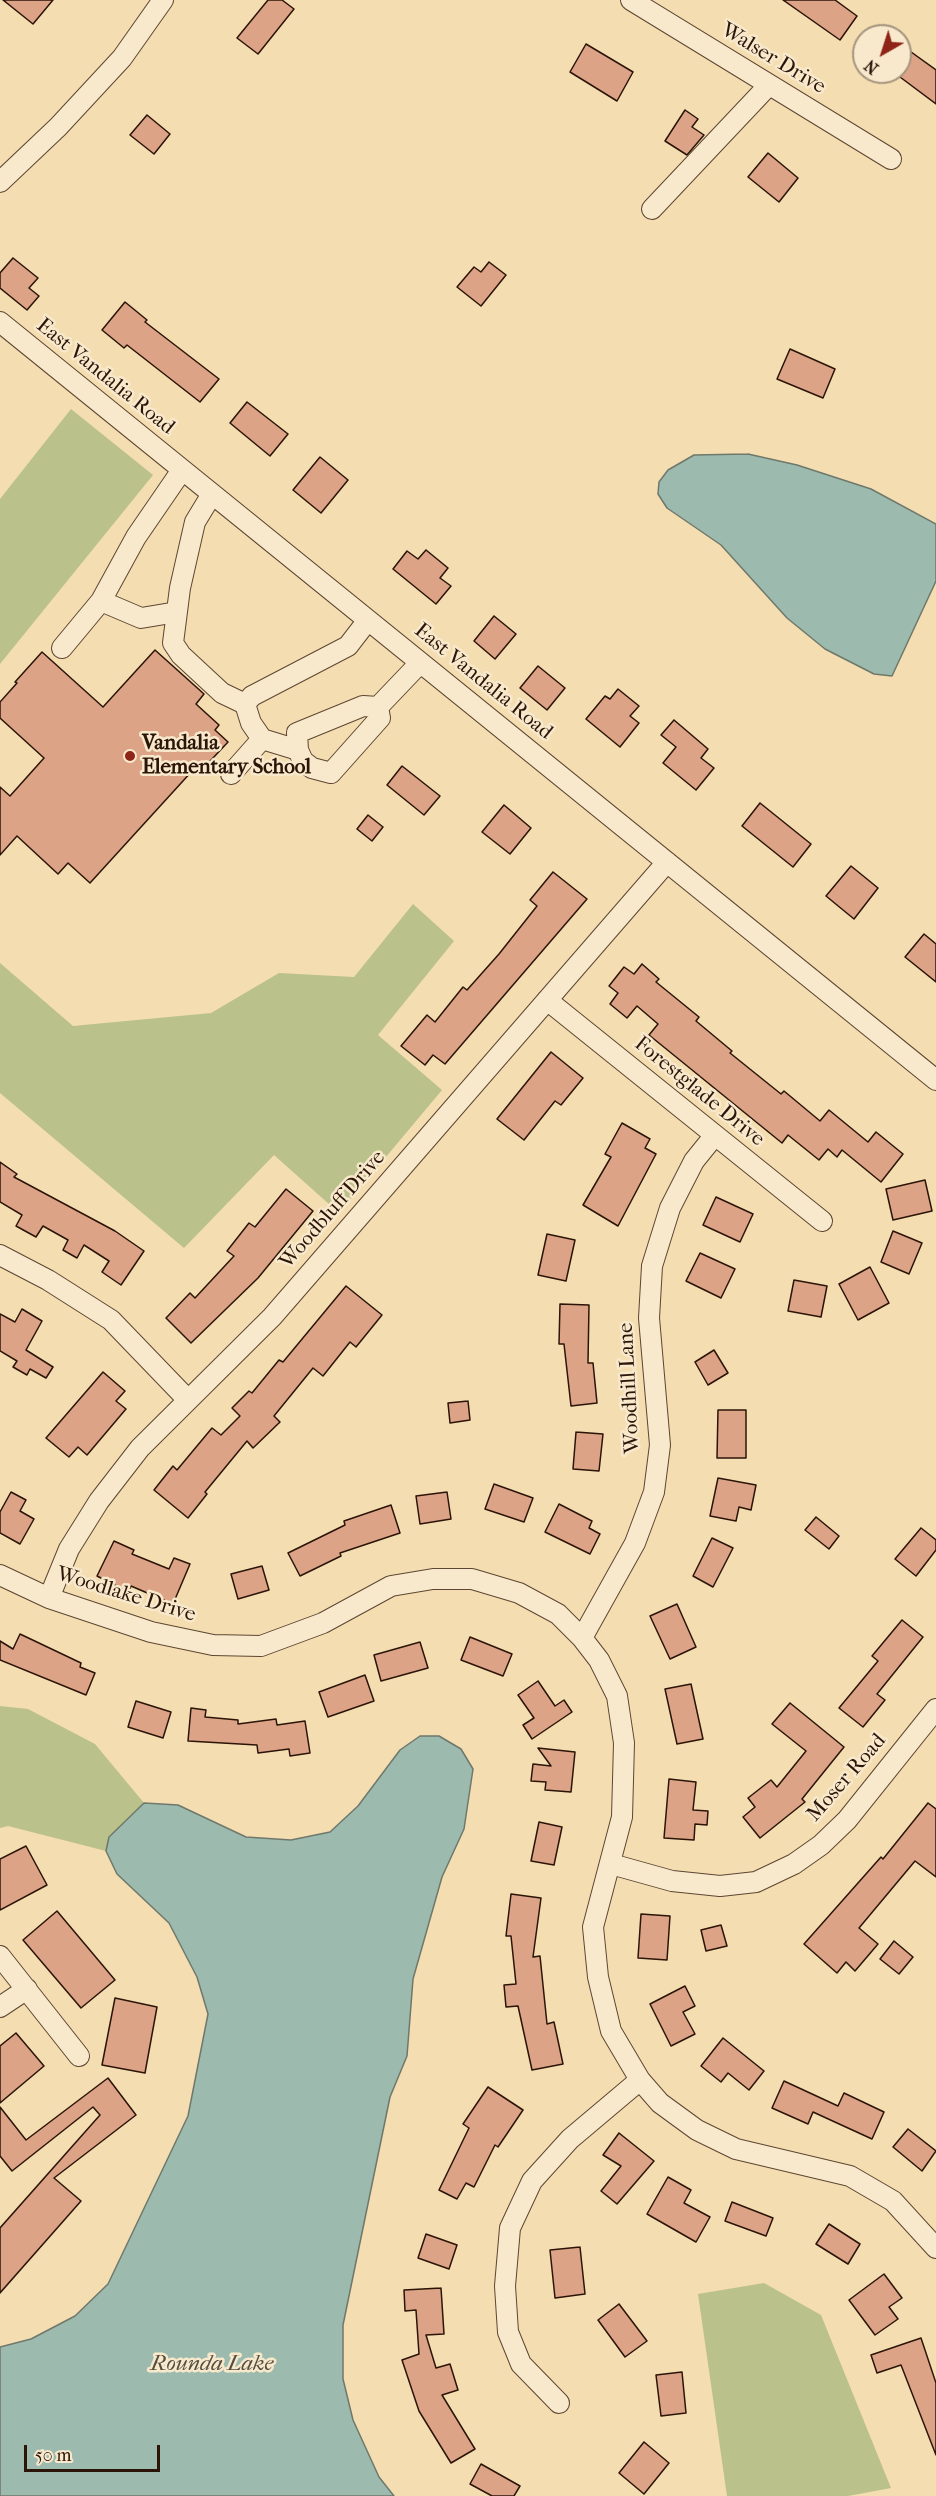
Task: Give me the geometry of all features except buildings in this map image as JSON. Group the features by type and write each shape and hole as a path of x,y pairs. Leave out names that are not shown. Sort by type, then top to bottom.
{"street":[{"path":"0,182 58,127 122,58 163,0"},
{"name":"Walser Drive","path":"631,0 891,159"},
{"path":"652,209 769,85"},
{"name":"East Vandalia Road","path":"0,322 936,1080"},
{"path":"62,648 101,601 136,537 182,470"},
{"path":"212,494 195,522 173,643 181,655 222,693 245,704 251,723 262,739 298,750"},
{"path":"101,601 141,618 177,612"},
{"path":"245,704 252,696 348,646 368,620"},
{"path":"378,707 420,663"},
{"path":"363,706 378,707 380,718 332,773 312,768 303,761 298,750 297,733 363,706"},
{"path":"231,774 262,739"},
{"name":"Woodbluff Drive","path":"49,1598 69,1550 99,1501 140,1448 272,1317 667,862"},
{"name":"Forestglade Drive","path":"547,1000 822,1221"},
{"name":"Woodhill Lane","path":"582,1638 635,1543 654,1492 660,1445 649,1318 652,1266 670,1208 694,1161 715,1135"},
{"path":"0,1256 48,1280 111,1320 188,1400"},
{"name":"Woodlake Drive","path":"0,1575 49,1598 151,1632 213,1645 261,1646 323,1623 391,1586 432,1579 472,1579 519,1593 558,1614 600,1660 616,1696 624,1743 622,1817 593,1927 598,1977 611,2031 640,2080 660,2103 697,2130 736,2149 849,2176 893,2201 936,2248"},
{"name":"Moser Road","path":"611,1864 672,1881 720,1886 756,1882 794,1864 821,1845 847,1820 936,1709"},
{"path":"0,1956 79,2056"},
{"path":"0,2007 27,1989"},
{"path":"559,2403 521,2364 508,2332 505,2286 510,2228 532,2181 570,2139 640,2080"}],"green space":[{"path":"71,409 153,475 0,664 0,499"},
{"path":"413,904 454,941 378,1035 442,1090 339,1213 274,1155 184,1248 0,1093 0,963 73,1026 211,1013 279,973 354,977"},
{"path":"0,1706 28,1709 95,1744 144,1803 109,1837 106,1851 8,1826 0,1828"},
{"path":"764,2283 821,2315 891,2488 848,2496 727,2496 698,2294"}],"water":[{"path":"748,454 797,465 871,489 936,524 936,581 892,676 874,674 825,649 787,618 721,545 667,508 658,494 659,482 668,470 694,455"},
{"name":"Rounda Lake","path":"420,1736 439,1736 461,1749 473,1769 464,1829 442,1877 413,1979 407,2056 390,2097 343,2325 343,2379 353,2420 379,2477 394,2496 0,2496 0,2347 31,2339 75,2316 108,2284 188,2116 208,2014 197,1977 169,1923 117,1874 106,1851 109,1837 144,1803 178,1805 246,1837 291,1840 330,1832 358,1806 400,1750"}],"place":[{"name":"Vandalia Elementary School","path":"130,756"}]}
